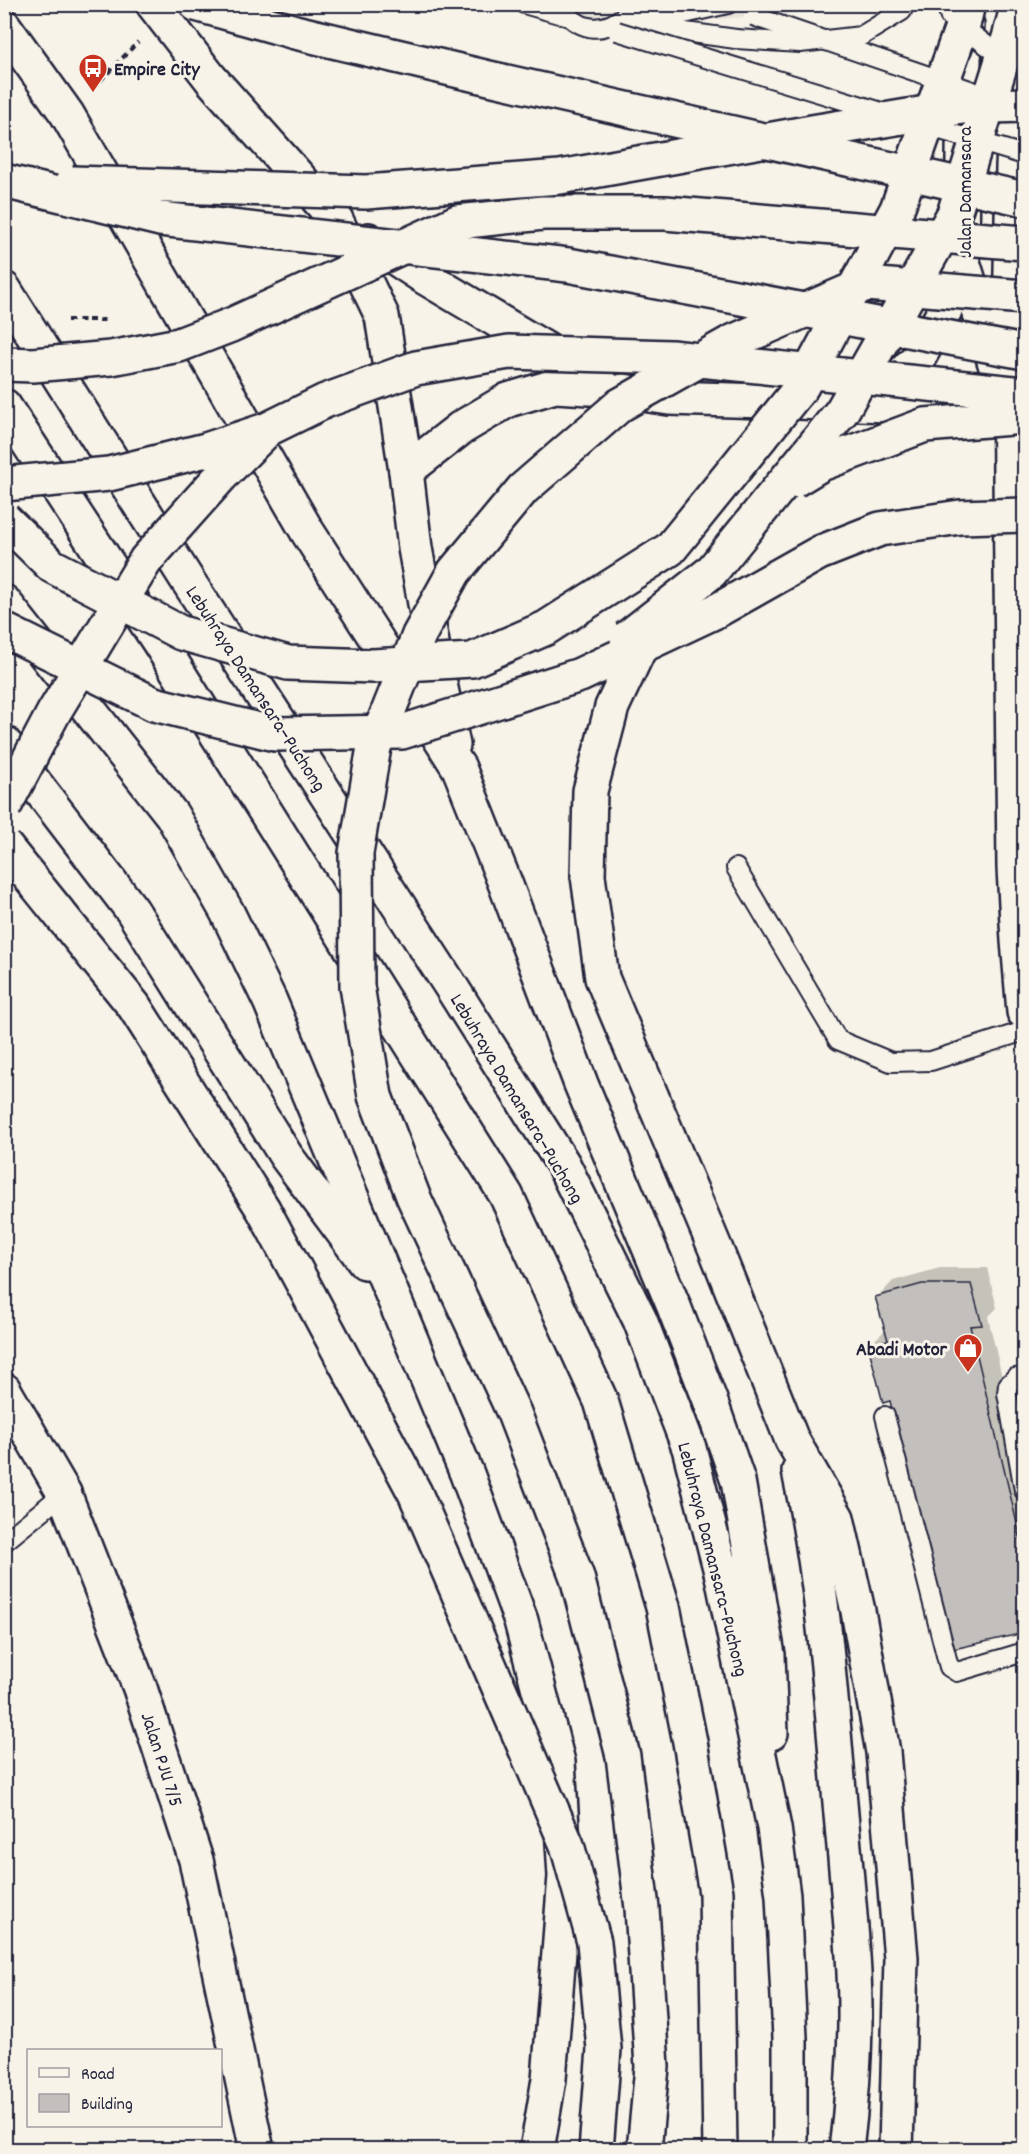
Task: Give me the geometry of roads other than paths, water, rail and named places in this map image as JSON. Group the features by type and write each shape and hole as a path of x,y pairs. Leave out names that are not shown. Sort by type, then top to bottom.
{"main road":[{"path":"196,4 295,32 489,78 1024,199"},
{"path":"4,519 52,566 181,633 288,663 373,666 472,660 546,628 670,549 802,386 897,209 968,4"},
{"name":"Jalan Damansara","path":"968,4 964,57 962,259 1020,407"},
{"path":"580,675 711,572 842,411 954,214 1020,4"},
{"name":"Jalan Damansara","path":"1020,4 1018,671 1014,787 1024,1011"},
{"path":"158,10 211,79 335,218 422,275 567,362 607,389"},
{"path":"4,26 67,114 307,531 459,768"},
{"path":"4,179 366,192 560,177 962,107 1024,107"},
{"path":"4,179 160,219 568,265 1024,352"},
{"path":"14,366 111,358 179,345 231,325 457,222 543,213 665,213 1024,243"},
{"path":"335,218 382,316 406,471 415,548 436,665 459,768 582,1084 674,1307 738,1481 768,1655 774,1828"},
{"path":"873,405 919,357 945,310 962,259"},
{"path":"645,2150 652,2067 642,1908 623,1756 577,1577 514,1413 413,1196 375,1096 357,986 356,864 374,747 419,635 454,573 523,489 620,405 730,343 866,284 1024,297"},
{"name":"Lebuhraya Damansara–Puchong","path":"4,289 186,578 446,978 563,1164 640,1320 689,1448 722,1576 774,1828 783,1896 789,2014 790,2150"},
{"path":"4,484 109,474 206,450 266,430 325,401 416,368 509,352 671,357 1020,407"},
{"path":"406,471 461,428 508,400 555,386 607,389 669,398 1020,407"},
{"path":"4,406 159,642 506,1195 601,1401 663,1607 690,1742 716,1893 720,2150"},
{"path":"896,2150 902,1958 883,1752 858,1611 837,1518 792,1440 716,1250 602,978 588,876 590,791 612,707 648,631 679,582 723,535 765,498 821,464 925,424 1020,407"},
{"path":"4,807 54,712 146,560 221,476 266,430"},
{"path":"4,630 154,704 275,734 402,732 580,675 718,610 819,552 880,529 960,517 1024,515"},
{"path":"4,602 172,815 222,902 270,1001 467,1474 521,1621 558,1762 565,1876 549,2079 537,2150"},
{"path":"4,743 132,910 286,1156 393,1299"},
{"path":"4,845 134,1006 263,1209 415,1493 567,1845 594,1942 604,2049 596,2150"},
{"name":"Jalan PJU 7/5","path":"4,1390 64,1493 140,1688 196,1860 257,2150"},
{"path":"792,1440 810,1522 819,1586 834,1727 854,1963 853,2093 846,2150"}],"lane":[{"path":"524,4 562,10 578,24 591,28 622,20 684,14 728,4"},
{"path":"622,20 736,39 800,43 861,36 902,11 904,4"},
{"path":"946,4 950,17 994,51 1024,55"},
{"path":"753,16 1024,107"},
{"path":"622,20 1021,163"},
{"path":"736,868 838,1040 891,1062 931,1061 1024,1030"},
{"path":"1024,1377 1015,1378 1008,1385 1007,1393 1024,1490"},
{"path":"885,1416 949,1667 957,1672 1024,1652"},
{"path":"4,1542 64,1493"}],"place":[{"name":"Empire City","path":"93,94"},
{"name":"Abadi Motor","path":"968,1374"}]}
